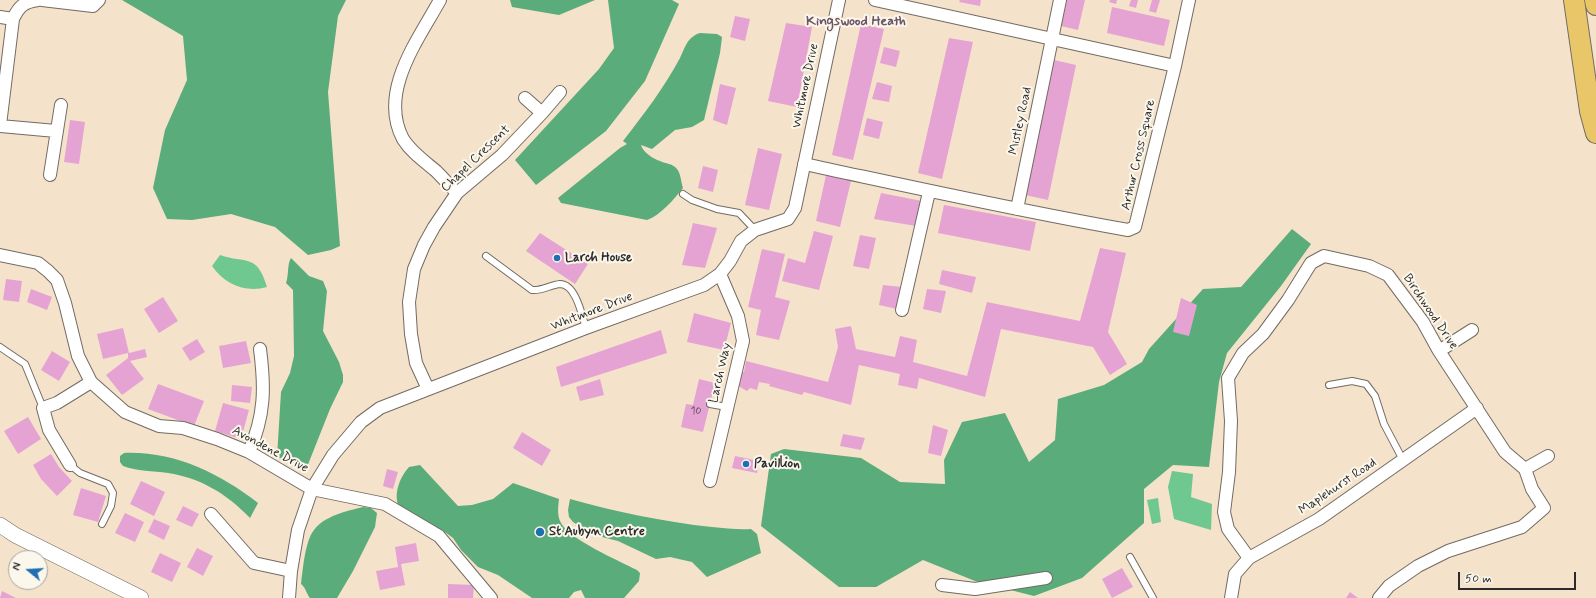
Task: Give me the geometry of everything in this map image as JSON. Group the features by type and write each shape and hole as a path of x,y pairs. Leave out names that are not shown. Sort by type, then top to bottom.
{"main road":[{"path":"1574,0 1590,110 1596,133"},
{"path":"1595,0 1596,5"}],"street":[{"path":"38,0 26,2 18,8 13,18 0,125 56,131"},
{"path":"42,0 88,6 93,6 100,0"},
{"path":"440,0 406,62 397,85 395,110 397,124 407,144 457,193"},
{"name":"Whitmore Drive","path":"289,598 291,571 298,530 312,488 333,455 361,422 380,408 586,328 704,285 720,274 730,261 741,241 755,230 788,219 795,208 839,0"},
{"path":"875,0 1175,66"},
{"name":"Mistley Road","path":"1017,209 1060,0"},
{"name":"Arthur Cross Square","path":"804,164 929,192 973,199 1128,230 1135,228 1175,66 1189,0"},
{"path":"0,16 13,18"},
{"name":"Chapel Crescent","path":"428,389 416,363 410,334 409,302 414,269 424,245 434,227 457,193 502,155 560,92"},
{"path":"525,98 542,113"},
{"path":"50,175 61,105"},
{"path":"902,310 929,192"},
{"name":"Avondene Drive","path":"0,255 38,263 48,270 57,280 65,304 78,356 91,382 124,412 159,426 183,428 217,439 249,452 312,488 385,504 439,536 491,598"},
{"name":"Birchwood Drive","path":"1249,558 1228,529 1224,512 1229,472 1230,421 1228,378 1243,353 1263,334 1288,300 1311,263 1324,256 1369,266 1388,275 1423,322 1439,351 1505,452 1525,469"},
{"name":"Larch Way","path":"710,481 743,341 738,316 720,274"},
{"path":"1439,351 1472,330"},
{"path":"249,452 255,438 264,396 260,349"},
{"path":"70,465 49,430 43,408 57,403 91,382"},
{"name":"Maplehurst Road","path":"1230,598 1235,574 1249,558 1319,519 1477,408"},
{"path":"1379,598 1389,586 1418,566 1448,551 1522,527 1544,508 1532,489 1525,469 1548,456"},
{"path":"211,514 254,563 291,571"},
{"path":"0,525 15,535 141,598"},
{"path":"942,585 975,594 1046,578"}],"lane":[{"path":"683,194 692,200 717,209 739,213 755,230"},
{"path":"486,256 532,290 540,290 561,284 569,288 576,296 586,328"},
{"path":"0,347 26,364 43,408"},
{"path":"1329,385 1352,381 1366,384 1374,396 1384,424 1403,460"},
{"path":"710,404 727,407"},
{"path":"70,465 80,473 108,484 113,493 111,506 102,524"},
{"path":"1130,557 1153,598"}],"green space":[{"path":"122,0 346,0 338,16 328,92 340,246 331,250 308,255 275,227 231,214 192,220 167,219 153,188 165,130 187,80 183,36"},
{"path":"510,0 595,0 559,15 512,7"},
{"path":"608,0 672,0 679,4 645,81 606,131 536,185 515,160 599,69 614,48"},
{"path":"700,33 717,34 722,37 720,53 704,120 692,127 675,130 652,149 641,145 643,150 651,157 677,169 683,188 662,211 647,220 561,203 558,198 627,144 623,141 646,111 674,69 687,43 692,37"},
{"path":"1292,229 1311,244 1281,286 1227,353 1219,382 1209,467 1173,465 1144,489 1144,523 1082,578 1034,596 975,581 923,560 876,587 839,587 761,526 771,454 784,449 861,458 900,482 945,484 944,460 962,422 1005,413 1029,462 1055,440 1058,399 1104,385 1142,362 1149,349 1203,289 1241,287"},
{"path":"220,255 255,264 263,276 267,287 251,289 236,286 230,283 217,273 212,266"},
{"path":"291,258 309,276 323,281 327,291 323,331 339,362 343,375 343,382 330,409 307,467 277,457 281,392 290,373 294,356 293,290 286,283"},
{"path":"124,453 143,453 161,456 195,466 228,482 258,503 250,518 223,495 202,483 180,475 139,470 123,466 120,462 120,456"},
{"path":"420,465 458,506 472,505 493,499 513,483 559,499 559,517 561,523 566,529 584,543 637,570 640,573 639,581 624,598 585,598 581,590 574,592 569,598 532,598 498,575 478,567 461,550 453,538 445,532 399,507 397,502 397,491 400,481 409,467"},
{"path":"1172,471 1193,474 1191,497 1212,504 1211,530 1174,519 1168,487"},
{"path":"1158,498 1161,522 1152,524 1147,500"},
{"path":"570,499 623,512 694,525 751,529 757,534 761,553 707,577 692,562 670,557 656,559 618,541 587,531 573,522 569,517 568,510"},
{"path":"363,507 371,508 377,513 375,527 353,571 337,598 310,598 301,584 308,541 311,535 318,525 324,521 343,512"}],"building":[{"path":"960,0 981,0 980,6 959,2"},
{"path":"1067,0 1085,0 1078,30 1061,26"},
{"path":"1110,0 1117,0 1116,4 1109,2"},
{"path":"1131,0 1138,0 1136,8 1129,6"},
{"path":"1152,0 1160,0 1156,13 1149,11"},
{"path":"1112,7 1170,20 1164,46 1107,33"},
{"path":"735,16 750,19 745,41 730,37"},
{"path":"786,23 812,27 797,107 768,101"},
{"path":"861,24 884,29 853,160 832,155"},
{"path":"949,38 973,42 942,179 918,173"},
{"path":"884,47 900,51 896,67 880,63"},
{"path":"1054,60 1076,65 1048,200 1025,195"},
{"path":"877,82 892,86 889,102 872,99"},
{"path":"720,84 736,88 727,125 713,120"},
{"path":"867,118 883,122 879,139 863,135"},
{"path":"70,120 85,122 79,164 64,162"},
{"path":"758,148 782,154 769,210 745,205"},
{"path":"703,166 718,170 713,192 698,188"},
{"path":"826,175 851,181 840,227 816,221"},
{"path":"881,193 922,201 916,226 874,219"},
{"path":"944,205 1036,222 1030,251 938,233"},
{"path":"693,223 717,228 705,268 682,265"},
{"path":"814,231 833,236 819,290 782,281 788,258 805,263"},
{"name":"Larch House","path":"540,233 588,264 575,284 526,251"},
{"path":"860,235 876,238 869,269 853,266"},
{"path":"1100,248 1126,253 1108,332 1127,364 1110,375 1093,347 1001,329 985,397 919,378 917,389 898,385 900,374 859,365 851,405 804,392 802,395 769,386 770,384 759,382 757,390 750,388 747,391 740,387 734,379 736,370 744,372 746,361 828,382 838,347 835,329 851,326 856,349 895,357 900,336 917,340 913,362 967,376 987,302 1080,321"},
{"path":"762,249 785,254 775,297 790,301 779,340 756,335 761,310 748,307"},
{"path":"942,270 976,277 972,293 939,284"},
{"path":"6,279 22,281 19,302 3,300"},
{"path":"883,285 902,287 897,309 879,305"},
{"path":"31,289 52,297 47,310 27,302"},
{"path":"927,289 946,291 941,313 923,309"},
{"path":"163,297 178,321 159,333 144,309"},
{"path":"1181,298 1197,305 1189,336 1173,332"},
{"path":"694,313 731,323 724,350 687,342"},
{"path":"123,328 129,353 145,349 147,357 130,361 144,379 122,395 106,375 128,358 128,353 103,359 97,334"},
{"path":"661,330 667,353 561,387 556,367"},
{"path":"197,339 205,352 190,361 182,348"},
{"path":"246,341 251,363 223,368 219,346"},
{"path":"52,351 70,362 59,381 41,370"},
{"path":"600,379 604,395 580,401 576,387"},
{"path":"699,379 715,383 703,432 681,427 686,404 693,405"},
{"path":"158,384 204,401 194,426 148,409"},
{"path":"232,385 252,387 250,403 231,401"},
{"path":"223,403 249,410 241,439 215,431"},
{"path":"28,417 41,439 18,454 4,431"},
{"path":"933,425 948,430 941,456 928,453"},
{"path":"522,432 551,450 542,466 513,448"},
{"path":"843,434 865,438 861,450 840,446"},
{"path":"51,454 59,467 72,481 57,496 41,479 33,465"},
{"name":"Pavillion","path":"735,456 759,461 757,473 732,468"},
{"path":"387,469 398,472 393,489 383,486"},
{"path":"141,481 165,492 154,516 130,504"},
{"path":"81,488 106,496 98,522 73,515"},
{"path":"183,506 199,514 192,527 176,520"},
{"path":"125,513 144,522 135,542 115,533"},
{"path":"154,519 170,526 164,540 148,532"},
{"path":"416,543 419,561 401,564 405,585 380,590 376,571 398,567 395,547"},
{"path":"197,548 213,556 203,576 187,567"},
{"path":"160,553 181,563 172,582 151,572"},
{"path":"1122,568 1133,587 1112,598 1102,579"},
{"path":"448,584 474,585 473,598 448,598"},
{"path":"2,591 16,598 0,598"},
{"path":"1350,592 1358,598 1346,598"}],"place":[{"name":"Larch House","path":"557,258"},
{"name":"Pavillion","path":"746,464"},
{"name":"St Aubyn Centre","path":"540,532"}],"district":[{"name":"Kingswood Heath","path":"856,22"}]}
